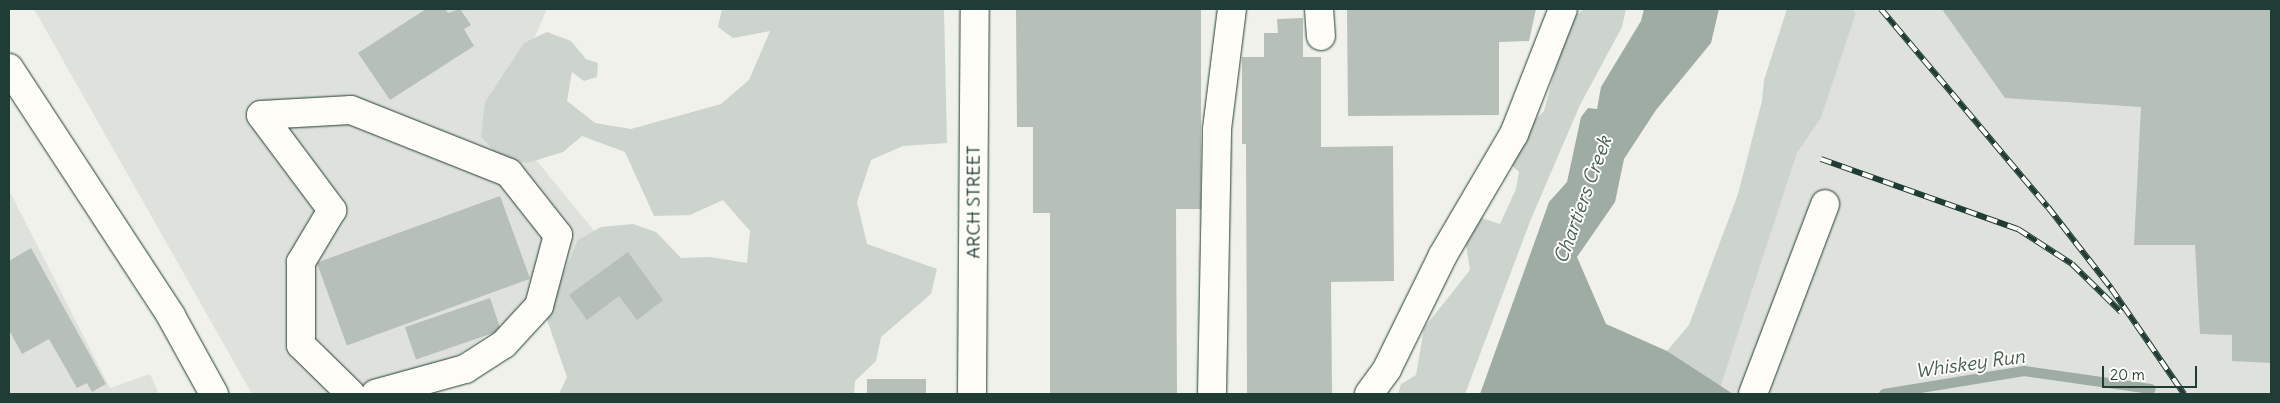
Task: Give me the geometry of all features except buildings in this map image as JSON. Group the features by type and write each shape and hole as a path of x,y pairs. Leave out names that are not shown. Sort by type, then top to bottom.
{"street":[{"name":"ARCH STREET","path":"972,394 975,9"},
{"path":"1212,394 1217,129 1232,9"},
{"path":"1319,9 1321,36"},
{"path":"1369,394 1387,369 1443,255 1514,134 1563,9"},
{"path":"9,68 171,316 214,394"},
{"path":"351,394 301,345 301,262 332,210 261,115 351,110 483,162 509,173 558,235 538,306 504,344 465,369 376,394"},
{"path":"1753,394 1825,204"}],"shaded area":[{"path":"34,9 547,9 500,116 610,250 401,394 252,394"},
{"path":"722,9 944,9 947,143 903,146 871,160 857,202 867,244 937,269 931,294 881,337 876,361 855,381 854,394 559,394 567,377 545,314 578,240 601,227 633,224 656,232 681,258 710,257 747,263 750,231 723,200 690,215 654,216 625,152 582,136 563,152 527,163 498,156 481,136 485,102 524,43 547,32 571,41 586,59 598,63 597,77 584,81 572,72 567,101 595,123 631,129 721,104 749,80 770,31 733,38 718,27"},
{"path":"1584,9 1626,9 1622,27 1580,105 1531,219 1465,394 1398,394 1401,384 1416,375 1424,328 1470,270 1464,232 1479,217 1500,224 1516,189 1519,172 1508,162 1527,128 1544,111 1568,21"},
{"path":"1787,9 1852,9 1856,13 1821,118 1797,153 1720,388 1667,351 1689,325 1738,194 1762,101 1764,80"},
{"path":"1852,9 2271,9 2271,394 1717,394 1797,153 1821,118 1856,13"},
{"path":"9,190 110,388 150,374 159,394 9,394"}],"water":[{"name":"Chartiers Creek","path":"1644,9 1719,9 1711,43 1656,110 1624,159 1615,202 1577,257 1606,324 1667,351 1733,394 1480,394 1549,202 1567,182 1581,117 1588,108 1597,109 1601,87 1641,21"}],"waterway":[{"name":"Whiskey Run","path":"1884,394 2024,371 2151,389"}],"railway":[{"path":"1881,9 2048,207 2111,288 2184,394"},
{"path":"1821,159 2018,229 2072,264 2121,312"}]}
